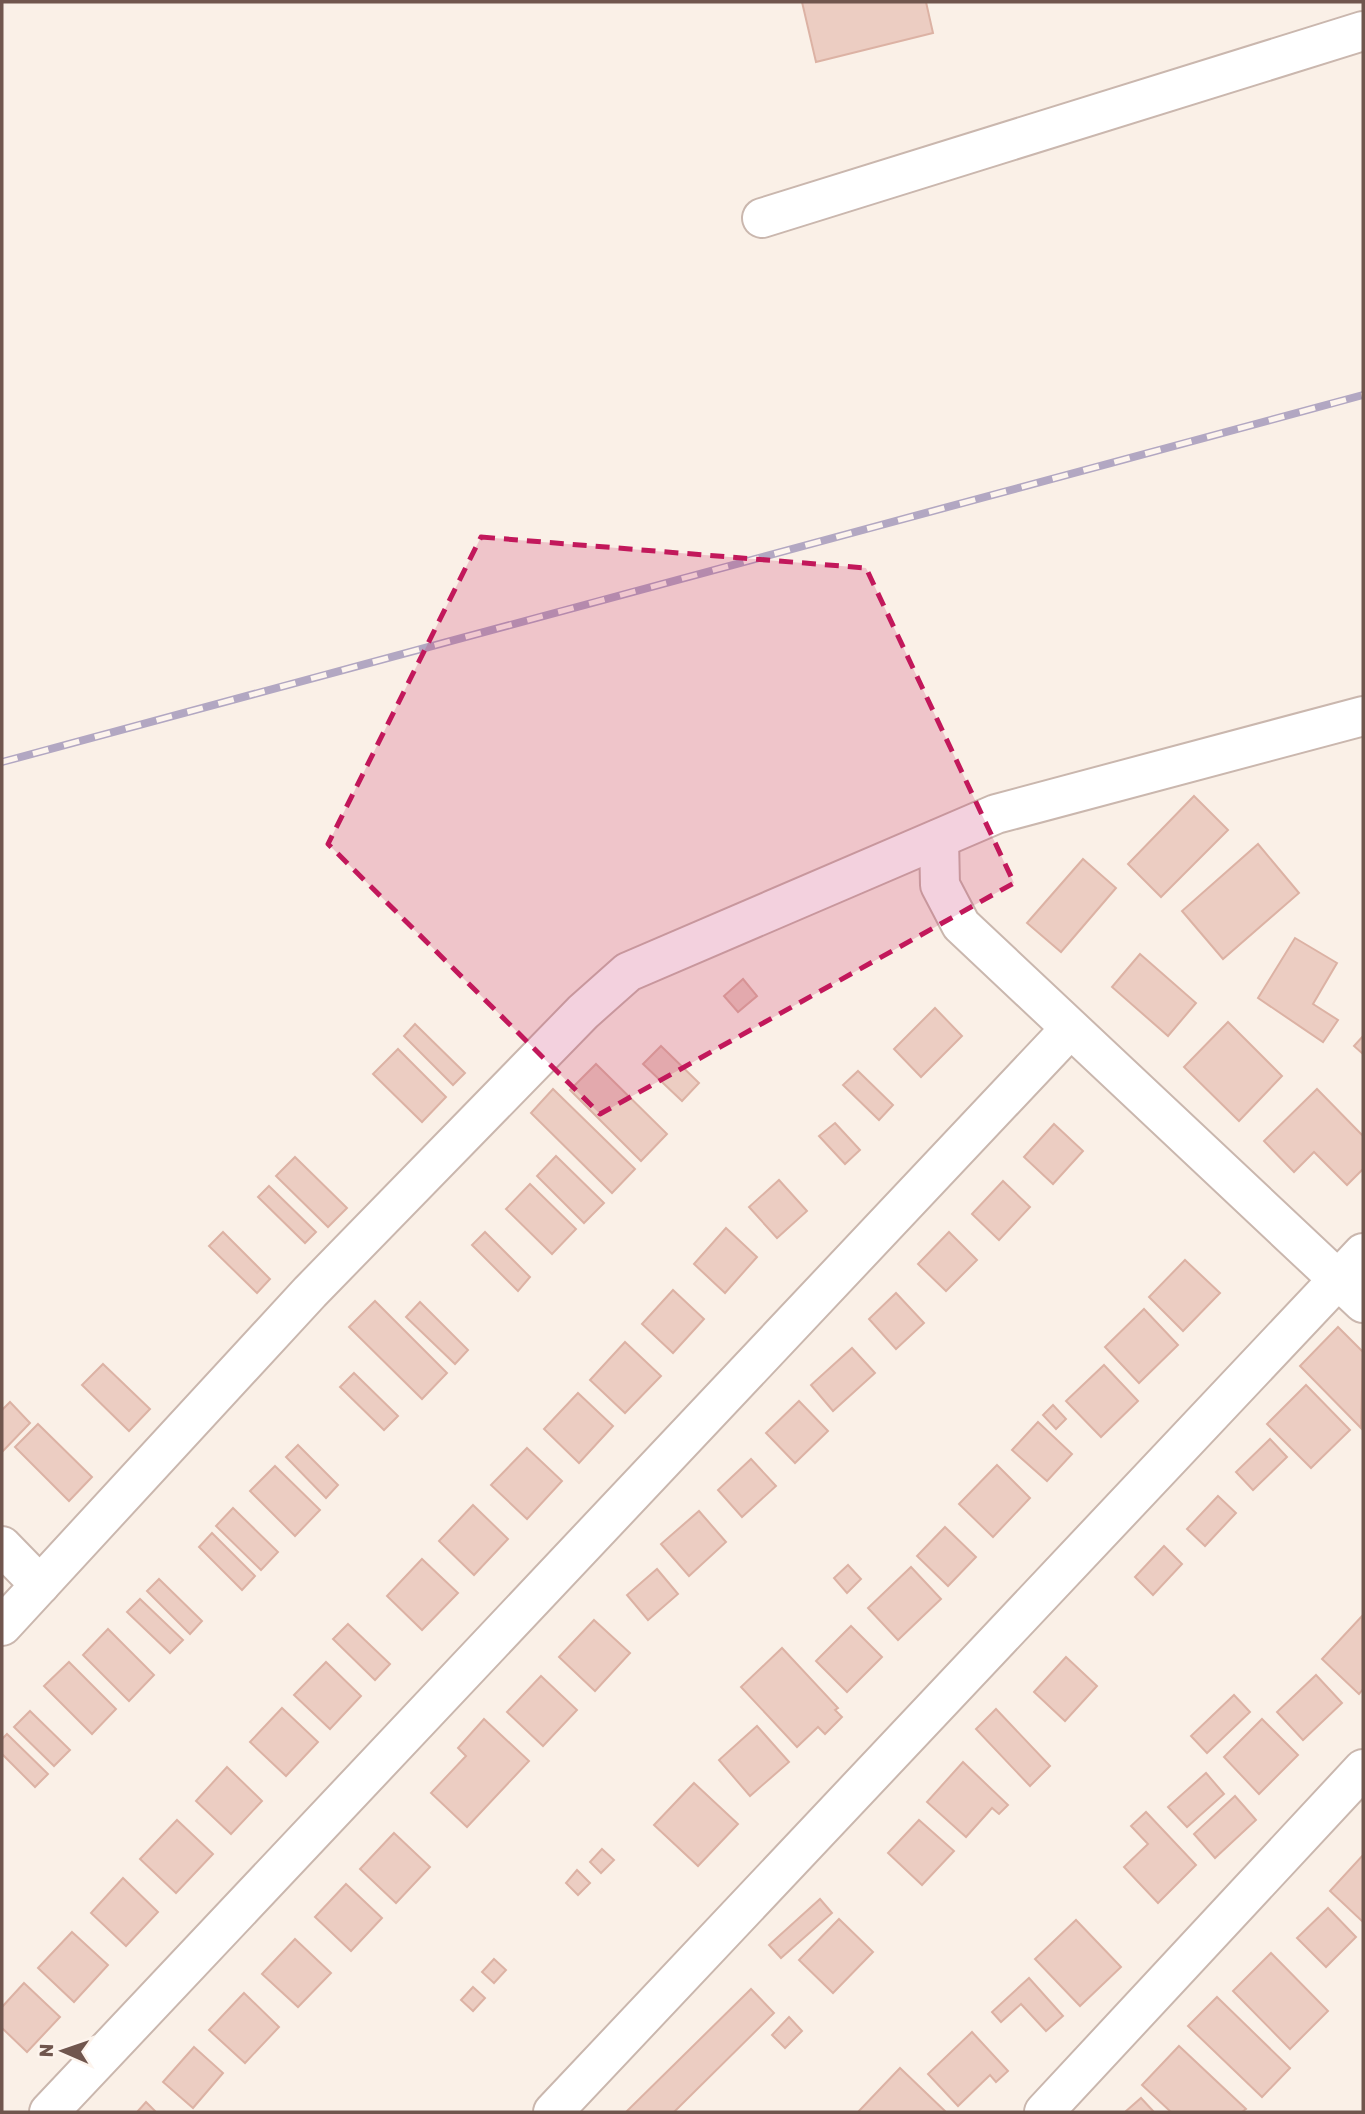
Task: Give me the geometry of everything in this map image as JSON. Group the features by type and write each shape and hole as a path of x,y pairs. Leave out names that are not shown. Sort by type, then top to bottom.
{"street":[{"path":"762,218 1363,31"},
{"path":"2,1626 310,1292 583,1012 628,972 996,814 1363,716"},
{"path":"553,2112 1355,1279 1070,1029 961,925 940,885 939,839"},
{"path":"49,2112 1070,1029"},
{"path":"2,1546 40,1585"},
{"path":"1044,2112 1363,1769"}],"highlighted area":[{"path":"481,537 866,568 1014,883 600,1114 328,844"}],"building":[{"path":"802,2 926,2 933,33 816,62"},
{"path":"1194,796 1228,830 1161,897 1128,864"},
{"path":"1258,844 1299,893 1223,959 1182,911"},
{"path":"1083,859 1116,888 1061,952 1027,923"},
{"path":"1295,938 1337,963 1313,1004 1338,1020 1323,1042 1258,998"},
{"path":"1140,954 1196,1003 1168,1036 1112,987"},
{"path":"743,979 757,996 738,1012 724,996"},
{"path":"935,1008 962,1036 921,1077 894,1049"},
{"path":"1228,1022 1282,1076 1239,1121 1184,1067"},
{"path":"415,1024 465,1073 453,1085 404,1036"},
{"path":"1363,1036 1363,1054 1354,1046"},
{"path":"661,1046 699,1083 682,1101 643,1064"},
{"path":"398,1049 446,1097 422,1122 373,1074"},
{"path":"596,1064 667,1134 641,1161 570,1090"},
{"path":"858,1071 893,1105 879,1120 843,1085"},
{"path":"553,1089 635,1169 612,1193 531,1113"},
{"path":"1317,1089 1363,1136 1363,1169 1347,1185 1314,1152 1294,1172 1264,1141"},
{"path":"835,1123 860,1150 845,1164 819,1136"},
{"path":"1054,1124 1083,1151 1053,1184 1024,1157"},
{"path":"556,1156 604,1203 584,1223 537,1176"},
{"path":"295,1157 347,1208 328,1227 276,1176"},
{"path":"779,1180 807,1211 777,1238 749,1207"},
{"path":"1003,1181 1030,1207 999,1240 972,1214"},
{"path":"530,1184 576,1229 552,1254 506,1209"},
{"path":"269,1186 316,1232 305,1243 258,1197"},
{"path":"726,1228 757,1257 725,1293 694,1264"},
{"path":"223,1232 270,1279 257,1293 209,1246"},
{"path":"485,1232 530,1277 518,1291 472,1245"},
{"path":"949,1232 977,1260 946,1291 918,1264"},
{"path":"1185,1260 1220,1293 1183,1331 1149,1297"},
{"path":"673,1290 704,1319 673,1353 642,1324"},
{"path":"896,1293 924,1323 896,1349 869,1319"},
{"path":"375,1301 447,1373 422,1399 349,1327"},
{"path":"420,1302 468,1350 455,1364 406,1317"},
{"path":"1144,1309 1178,1345 1139,1383 1105,1347"},
{"path":"1338,1327 1363,1352 1361,1428 1300,1366"},
{"path":"625,1342 661,1376 625,1413 590,1380"},
{"path":"852,1348 875,1373 833,1411 811,1385"},
{"path":"103,1364 150,1409 129,1431 82,1385"},
{"path":"1104,1365 1138,1401 1101,1437 1066,1401"},
{"path":"354,1373 398,1416 384,1430 340,1387"},
{"path":"1306,1385 1350,1430 1311,1468 1267,1424"},
{"path":"578,1393 613,1426 579,1463 544,1429"},
{"path":"799,1401 828,1431 795,1463 766,1433"},
{"path":"10,1402 30,1423 2,1452 2,1410"},
{"path":"1053,1405 1066,1419 1056,1429 1043,1415"},
{"path":"1038,1422 1072,1454 1047,1481 1012,1450"},
{"path":"38,1424 92,1477 69,1501 15,1447"},
{"path":"1270,1439 1287,1457 1253,1490 1236,1472"},
{"path":"298,1445 338,1485 326,1498 286,1457"},
{"path":"527,1448 562,1481 527,1519 491,1485"},
{"path":"751,1459 776,1486 742,1517 718,1490"},
{"path":"997,1465 1030,1498 993,1537 959,1504"},
{"path":"275,1466 320,1510 295,1536 250,1491"},
{"path":"1218,1496 1236,1513 1205,1546 1187,1529"},
{"path":"473,1505 508,1539 474,1575 439,1541"},
{"path":"233,1508 278,1552 261,1570 216,1526"},
{"path":"699,1511 726,1542 689,1576 661,1544"},
{"path":"945,1527 976,1557 948,1586 917,1556"},
{"path":"212,1533 255,1576 242,1590 199,1547"},
{"path":"1164,1546 1182,1564 1153,1595 1135,1577"},
{"path":"422,1559 458,1593 422,1630 387,1596"},
{"path":"848,1565 861,1579 847,1593 834,1578"},
{"path":"911,1567 941,1599 898,1640 868,1608"},
{"path":"657,1569 678,1594 648,1620 627,1595"},
{"path":"159,1579 202,1621 190,1634 147,1591"},
{"path":"140,1599 183,1640 170,1653 127,1612"},
{"path":"1362,1616 1363,1689 1359,1694 1322,1659"},
{"path":"594,1620 630,1653 595,1691 559,1657"},
{"path":"348,1624 390,1664 375,1680 333,1639"},
{"path":"851,1626 882,1657 847,1692 816,1661"},
{"path":"108,1629 154,1675 129,1701 83,1655"},
{"path":"782,1648 838,1708 835,1710 842,1717 825,1734 818,1727 797,1747 741,1687"},
{"path":"1066,1657 1097,1686 1065,1721 1034,1692"},
{"path":"69,1662 116,1709 92,1734 44,1686"},
{"path":"326,1662 361,1696 330,1729 294,1695"},
{"path":"1316,1675 1342,1703 1303,1740 1277,1712"},
{"path":"541,1676 577,1710 543,1746 507,1712"},
{"path":"1234,1695 1250,1712 1207,1753 1191,1736"},
{"path":"282,1708 318,1742 286,1776 250,1742"},
{"path":"996,1709 1050,1766 1030,1786 976,1729"},
{"path":"30,1711 70,1750 54,1766 14,1727"},
{"path":"484,1719 529,1761 467,1827 431,1793 466,1756 458,1748"},
{"path":"1262,1719 1298,1755 1259,1794 1224,1757"},
{"path":"757,1726 789,1762 750,1796 719,1760"},
{"path":"7,1734 48,1774 35,1787 2,1754 2,1739"},
{"path":"963,1762 1008,1805 999,1814 992,1808 966,1837 927,1802"},
{"path":"227,1767 262,1801 231,1834 196,1801"},
{"path":"1206,1773 1224,1794 1187,1827 1168,1807"},
{"path":"694,1783 738,1824 698,1866 654,1825"},
{"path":"1235,1796 1256,1820 1215,1858 1194,1834"},
{"path":"1146,1812 1196,1865 1158,1903 1124,1867 1148,1844 1131,1826"},
{"path":"177,1820 213,1854 176,1893 140,1859"},
{"path":"919,1820 954,1851 922,1885 888,1853"},
{"path":"394,1833 430,1867 396,1903 360,1869"},
{"path":"602,1849 614,1860 601,1873 590,1862"},
{"path":"1363,1855 1363,1922 1330,1891"},
{"path":"577,1870 590,1883 578,1895 566,1883"},
{"path":"123,1878 158,1912 126,1946 91,1913"},
{"path":"346,1884 382,1918 351,1951 315,1917"},
{"path":"820,1899 832,1913 781,1958 769,1945"},
{"path":"1328,1908 1356,1937 1326,1967 1297,1938"},
{"path":"839,1919 873,1952 833,1993 799,1960"},
{"path":"1076,1920 1121,1967 1080,2006 1035,1959"},
{"path":"72,1932 108,1965 74,2002 38,1968"},
{"path":"295,1939 331,1973 298,2007 262,1974"},
{"path":"1271,1953 1328,2011 1290,2049 1233,1991"},
{"path":"494,1959 506,1970 494,1983 482,1972"},
{"path":"1029,1978 1063,2016 1046,2031 1021,2004 1001,2022 992,2012"},
{"path":"24,1983 60,2017 27,2052 2,2028 2,2007"},
{"path":"473,1987 485,1998 473,2011 461,2000"},
{"path":"751,1989 774,2013 674,2112 626,2112"},
{"path":"244,1993 279,2027 245,2063 209,2030"},
{"path":"1217,1997 1290,2068 1262,2097 1188,2026"},
{"path":"789,2017 802,2031 785,2048 772,2035"},
{"path":"972,2032 1008,2071 996,2082 990,2075 958,2106 928,2074"},
{"path":"1179,2046 1246,2109 1242,2112 1171,2112 1142,2085"},
{"path":"194,2047 223,2073 193,2108 163,2082"},
{"path":"900,2068 946,2112 858,2112"},
{"path":"1141,2098 1154,2112 1125,2112"},
{"path":"146,2102 156,2112 137,2112"}],"railway":[{"path":"2,762 1363,395"}]}
